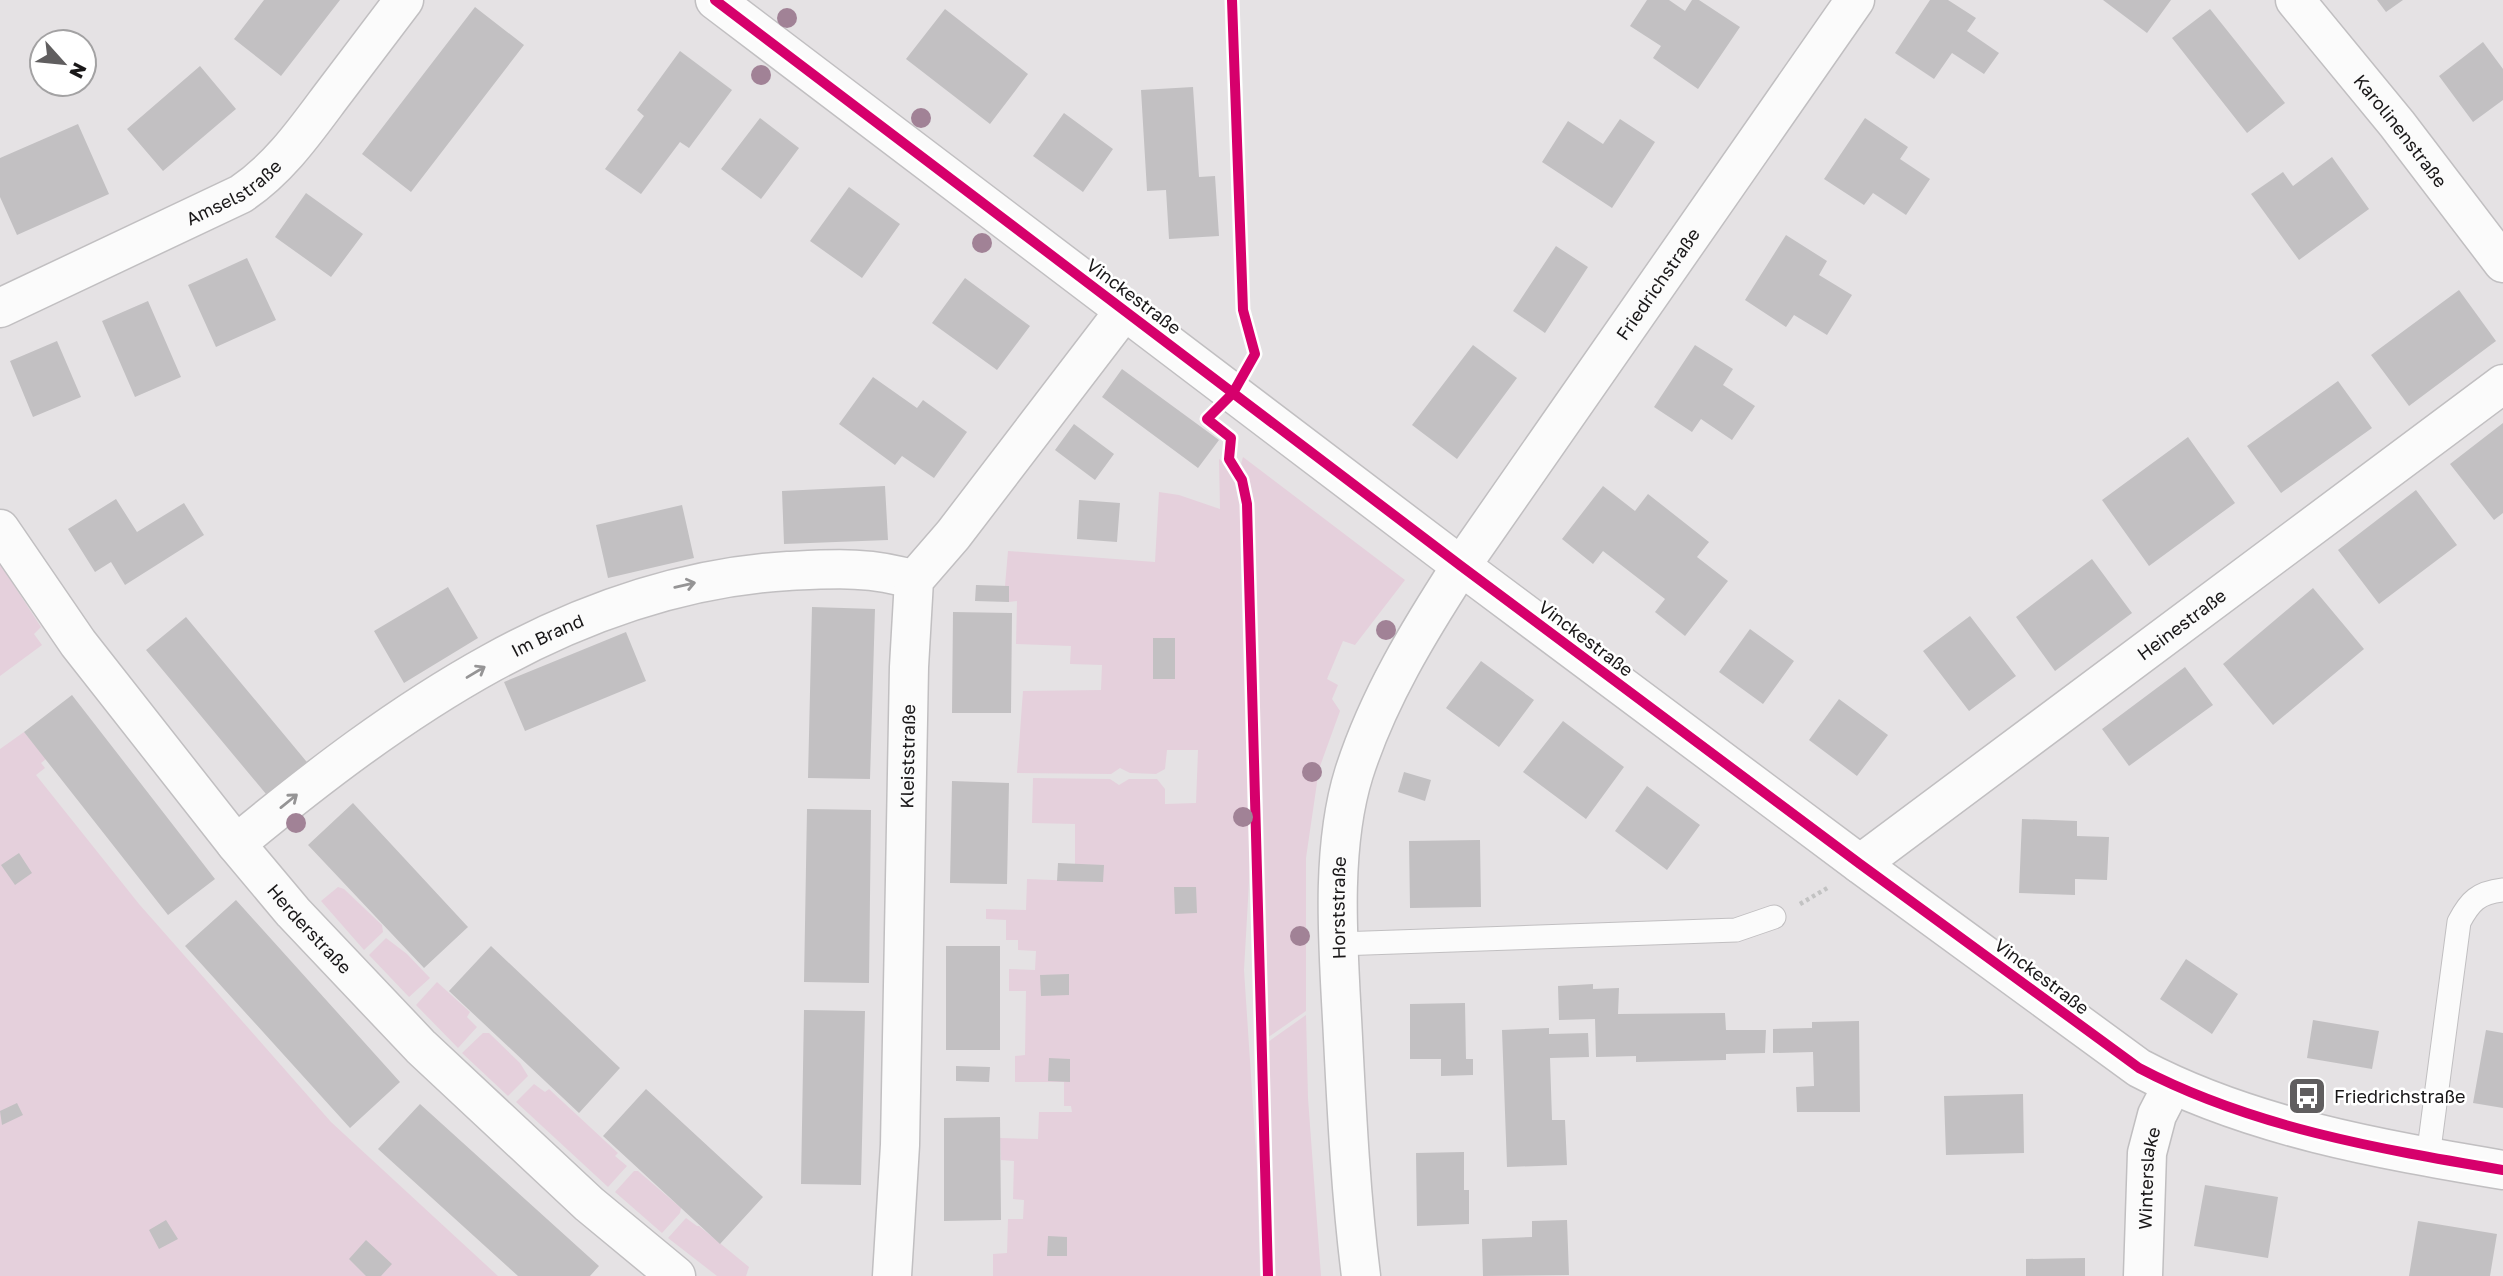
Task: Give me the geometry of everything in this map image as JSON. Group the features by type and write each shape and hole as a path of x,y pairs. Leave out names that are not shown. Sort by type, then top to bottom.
{"street":[{"name":"Amselstraße","path":"0,308 242,194 257,183 283,158 404,0"},
{"name":"Vinckestraße","path":"715,0 1461,566 2139,1069 2172,1086 2238,1112 2428,1157 2503,1170"},
{"name":"Friedrichstraße","path":"1461,566 1856,0"},
{"name":"Karolinenstraße","path":"2295,0 2397,124 2503,263"},
{"path":"914,580 961,524 1125,310"},
{"name":"Heinestraße","path":"1860,864 2503,384"},
{"name":"Herderstraße","path":"0,529 78,643 293,912 421,1047 589,1204 676,1276"},
{"name":"Horststraße","path":"1361,1276 1352,1210 1338,944 1340,858 1354,775 1383,702 1408,650 1461,566"},
{"name":"Im Brand","path":"236,844 297,793 404,715 500,657 600,611 688,584 771,572 862,568 892,572 914,580"},
{"name":"Kleiststraße","path":"892,1276 900,1145 909,667 914,580"},
{"name":"Winterslake","path":"2143,1276 2147,1153 2157,1115 2172,1086"}],"lane":[{"path":"2428,1157 2459,922 2467,906 2477,897 2490,891 2503,890"},
{"path":"1338,944 1736,930 1774,917"}],"path":[{"path":"1774,917 1819,894 1860,864"}],"shaded area":[{"path":"1243,457 1405,580 1355,645 1343,641 1327,679 1338,685 1332,699 1340,711 1319,769 1306,858 1306,1011 1267,1038 1252,505 1241,464"},
{"path":"1219,459 1235,480 1241,507 1252,830 1244,970 1257,1167 1260,1276 993,1276 993,1254 1007,1253 1008,1219 1023,1219 1024,1200 1013,1199 1014,1161 1001,1160 1000,1138 1038,1139 1039,1112 1072,1112 1071,1106 1064,1106 1064,1082 1015,1082 1015,1056 1025,1055 1026,991 1009,991 1009,969 1035,970 1036,951 1018,950 1018,940 1006,940 1006,920 986,919 986,909 1026,910 1027,879 1103,882 1075,864 1075,824 1032,823 1033,778 1110,779 1119,785 1129,779 1157,779 1165,789 1165,804 1196,803 1198,750 1167,750 1165,769 1156,774 1130,773 1120,768 1111,774 1017,773 1023,691 1101,690 1102,665 1070,664 1071,646 1016,644 1017,601 1009,602 1009,587 1005,586 1008,551 1155,562 1159,492 1179,495 1220,509"},
{"path":"0,564 41,627 34,634 42,645 0,676"},
{"path":"24,732 46,759 41,763 45,768 36,775 139,904 331,1122 498,1276 0,1276 0,749"},
{"path":"338,887 344,889 382,925 383,932 364,950 321,901"},
{"path":"386,938 407,954 430,978 409,997 369,955"},
{"path":"437,982 470,1012 467,1017 477,1027 458,1048 416,1005"},
{"path":"1306,1015 1308,1098 1321,1276 1275,1276 1268,1042"},
{"path":"483,1033 489,1033 520,1063 528,1076 508,1096 462,1053"},
{"path":"534,1084 545,1092 549,1089 618,1153 615,1156 627,1166 608,1187 516,1102"},
{"path":"634,1171 638,1171 681,1208 680,1213 662,1233 615,1192"},
{"path":"686,1218 749,1267 746,1276 717,1276 668,1238"}],"building":[{"path":"264,0 340,0 281,76 234,39"},
{"path":"1647,0 1669,0 1685,11 1692,0 1699,0 1740,27 1698,89 1653,58 1661,46 1630,26"},
{"path":"1930,0 1948,0 1976,18 1967,31 1999,53 1984,74 1952,53 1934,79 1895,53"},
{"path":"2103,0 2171,0 2147,33"},
{"path":"2377,0 2403,0 2386,12"},
{"path":"475,7 524,45 411,192 362,154"},
{"path":"945,9 1028,74 990,124 906,59"},
{"path":"2210,9 2285,103 2247,133 2172,38"},
{"path":"2483,42 2503,69 2503,100 2473,122 2439,76"},
{"path":"680,51 732,90 689,148 680,142 641,194 605,169 644,116 637,110"},
{"path":"200,66 236,109 163,171 127,129"},
{"path":"1193,87 1199,177 1215,176 1219,236 1169,239 1166,190 1147,191 1141,90"},
{"path":"1064,113 1113,149 1083,192 1033,156"},
{"path":"760,118 799,148 761,199 721,169"},
{"path":"1865,118 1908,147 1900,159 1930,179 1906,215 1873,193 1864,205 1824,179"},
{"path":"1620,119 1655,142 1612,208 1542,162 1568,121 1603,144"},
{"path":"78,124 109,194 17,235 0,197 0,158"},
{"path":"2332,157 2369,209 2299,260 2251,194 2283,172 2293,186"},
{"path":"849,187 900,224 862,278 810,241"},
{"path":"306,193 363,234 331,277 275,237"},
{"path":"1786,235 1827,261 1819,275 1852,295 1827,335 1794,315 1786,327 1745,300"},
{"path":"1556,246 1588,267 1545,333 1513,311"},
{"path":"247,258 276,320 216,347 188,285"},
{"path":"965,278 1030,326 997,370 932,323"},
{"path":"2459,290 2496,341 2409,406 2371,355"},
{"path":"148,301 181,377 135,397 102,321"},
{"path":"57,341 81,397 33,417 10,361"},
{"path":"1473,345 1517,378 1457,459 1412,425"},
{"path":"1695,345 1733,369 1723,385 1755,406 1732,440 1701,419 1692,432 1654,407"},
{"path":"1122,369 1219,440 1198,468 1102,397"},
{"path":"873,377 917,408 923,400 967,432 934,478 902,456 895,465 839,424"},
{"path":"2338,381 2372,428 2281,493 2247,446"},
{"path":"2503,423 2503,513 2494,520 2450,464"},
{"path":"1074,424 1114,454 1095,480 1055,450"},
{"path":"2188,437 2235,503 2149,566 2102,500"},
{"path":"885,486 888,540 784,544 782,491"},
{"path":"1603,486 1635,511 1648,494 1709,542 1697,557 1728,581 1685,636 1655,612 1665,599 1603,551 1593,564 1562,539"},
{"path":"2416,490 2457,545 2379,604 2338,550"},
{"path":"116,499 137,532 184,503 204,535 125,585 111,562 95,572 68,529"},
{"path":"1079,500 1120,503 1117,542 1077,539"},
{"path":"682,505 694,558 608,578 596,525"},
{"path":"2092,559 2132,613 2055,671 2016,617"},
{"path":"976,585 1009,586 1009,602 975,601"},
{"path":"448,587 478,638 404,683 374,631"},
{"path":"2313,588 2364,649 2273,725 2223,664"},
{"path":"812,607 875,609 870,779 808,778"},
{"path":"953,612 1012,613 1011,713 952,713"},
{"path":"1970,616 2016,676 1969,711 1923,651"},
{"path":"186,617 311,767 271,800 146,650"},
{"path":"1750,629 1794,661 1763,704 1719,672"},
{"path":"626,632 646,681 525,731 504,682"},
{"path":"1153,638 1175,638 1175,679 1153,679"},
{"path":"1481,661 1534,700 1499,747 1446,708"},
{"path":"2185,667 2213,705 2129,766 2102,729"},
{"path":"72,695 215,879 168,915 24,732"},
{"path":"1839,699 1888,735 1857,776 1809,740"},
{"path":"1563,721 1624,767 1586,819 1523,772"},
{"path":"1404,772 1431,780 1425,801 1398,792"},
{"path":"952,781 1009,783 1007,884 950,883"},
{"path":"1647,786 1700,825 1667,870 1615,831"},
{"path":"353,803 468,927 424,968 308,845"},
{"path":"807,809 871,810 869,983 804,982"},
{"path":"2022,819 2077,821 2077,836 2109,837 2107,880 2075,879 2075,895 2019,893"},
{"path":"1480,840 1481,907 1410,908 1409,841"},
{"path":"19,853 32,873 15,885 1,865"},
{"path":"1058,863 1104,865 1103,882 1057,881"},
{"path":"1174,887 1196,887 1197,913 1175,914"},
{"path":"236,900 400,1082 350,1128 185,946"},
{"path":"491,946 620,1068 579,1113 449,991"},
{"path":"946,946 1000,946 1000,1050 946,1050"},
{"path":"2186,959 2238,994 2212,1034 2160,999"},
{"path":"1069,974 1069,995 1041,996 1040,975"},
{"path":"1593,984 1593,989 1619,988 1618,1014 1725,1013 1726,1030 1766,1030 1765,1053 1726,1054 1726,1060 1636,1062 1636,1056 1596,1057 1595,1019 1559,1020 1558,986"},
{"path":"1465,1003 1466,1059 1473,1059 1473,1075 1441,1076 1441,1059 1410,1059 1410,1004"},
{"path":"804,1010 865,1011 861,1185 801,1184"},
{"path":"2313,1020 2379,1031 2372,1069 2307,1058"},
{"path":"1859,1021 1860,1112 1797,1112 1796,1087 1814,1086 1813,1052 1773,1053 1773,1029 1812,1028 1812,1022"},
{"path":"1549,1028 1549,1034 1588,1033 1589,1057 1550,1058 1552,1120 1565,1120 1567,1165 1507,1167 1502,1030"},
{"path":"2486,1030 2503,1033 2503,1108 2473,1103"},
{"path":"1049,1058 1070,1059 1070,1082 1048,1081"},
{"path":"956,1066 990,1067 989,1082 956,1081"},
{"path":"646,1089 763,1197 720,1244 603,1136"},
{"path":"2023,1094 2024,1153 1946,1155 1944,1096"},
{"path":"17,1103 23,1115 2,1125 0,1111"},
{"path":"420,1104 599,1266 590,1276 518,1276 378,1149"},
{"path":"1000,1117 1001,1220 944,1221 944,1118"},
{"path":"1464,1152 1464,1190 1469,1190 1469,1224 1417,1226 1416,1153"},
{"path":"2205,1185 2278,1197 2268,1258 2194,1246"},
{"path":"166,1220 178,1239 159,1249 149,1230"},
{"path":"1567,1220 1569,1275 1483,1276 1482,1239 1532,1237 1532,1221"},
{"path":"2418,1221 2497,1234 2490,1276 2409,1276"},
{"path":"1048,1236 1067,1237 1067,1256 1047,1256"},
{"path":"366,1240 392,1264 381,1276 366,1276 349,1259"},
{"path":"2085,1258 2085,1276 2026,1276 2026,1259"}],"cycle path":[{"path":"715,0 1461,566 2139,1068 2226,1106 2271,1121 2410,1154 2503,1170"},
{"path":"1232,0 1243,310 1255,354 1233,393 1207,419 1231,438 1229,459 1242,480 1247,504 1268,1276"}],"place":[{"name":"Friedrichstraße","path":"2307,1096"}]}
